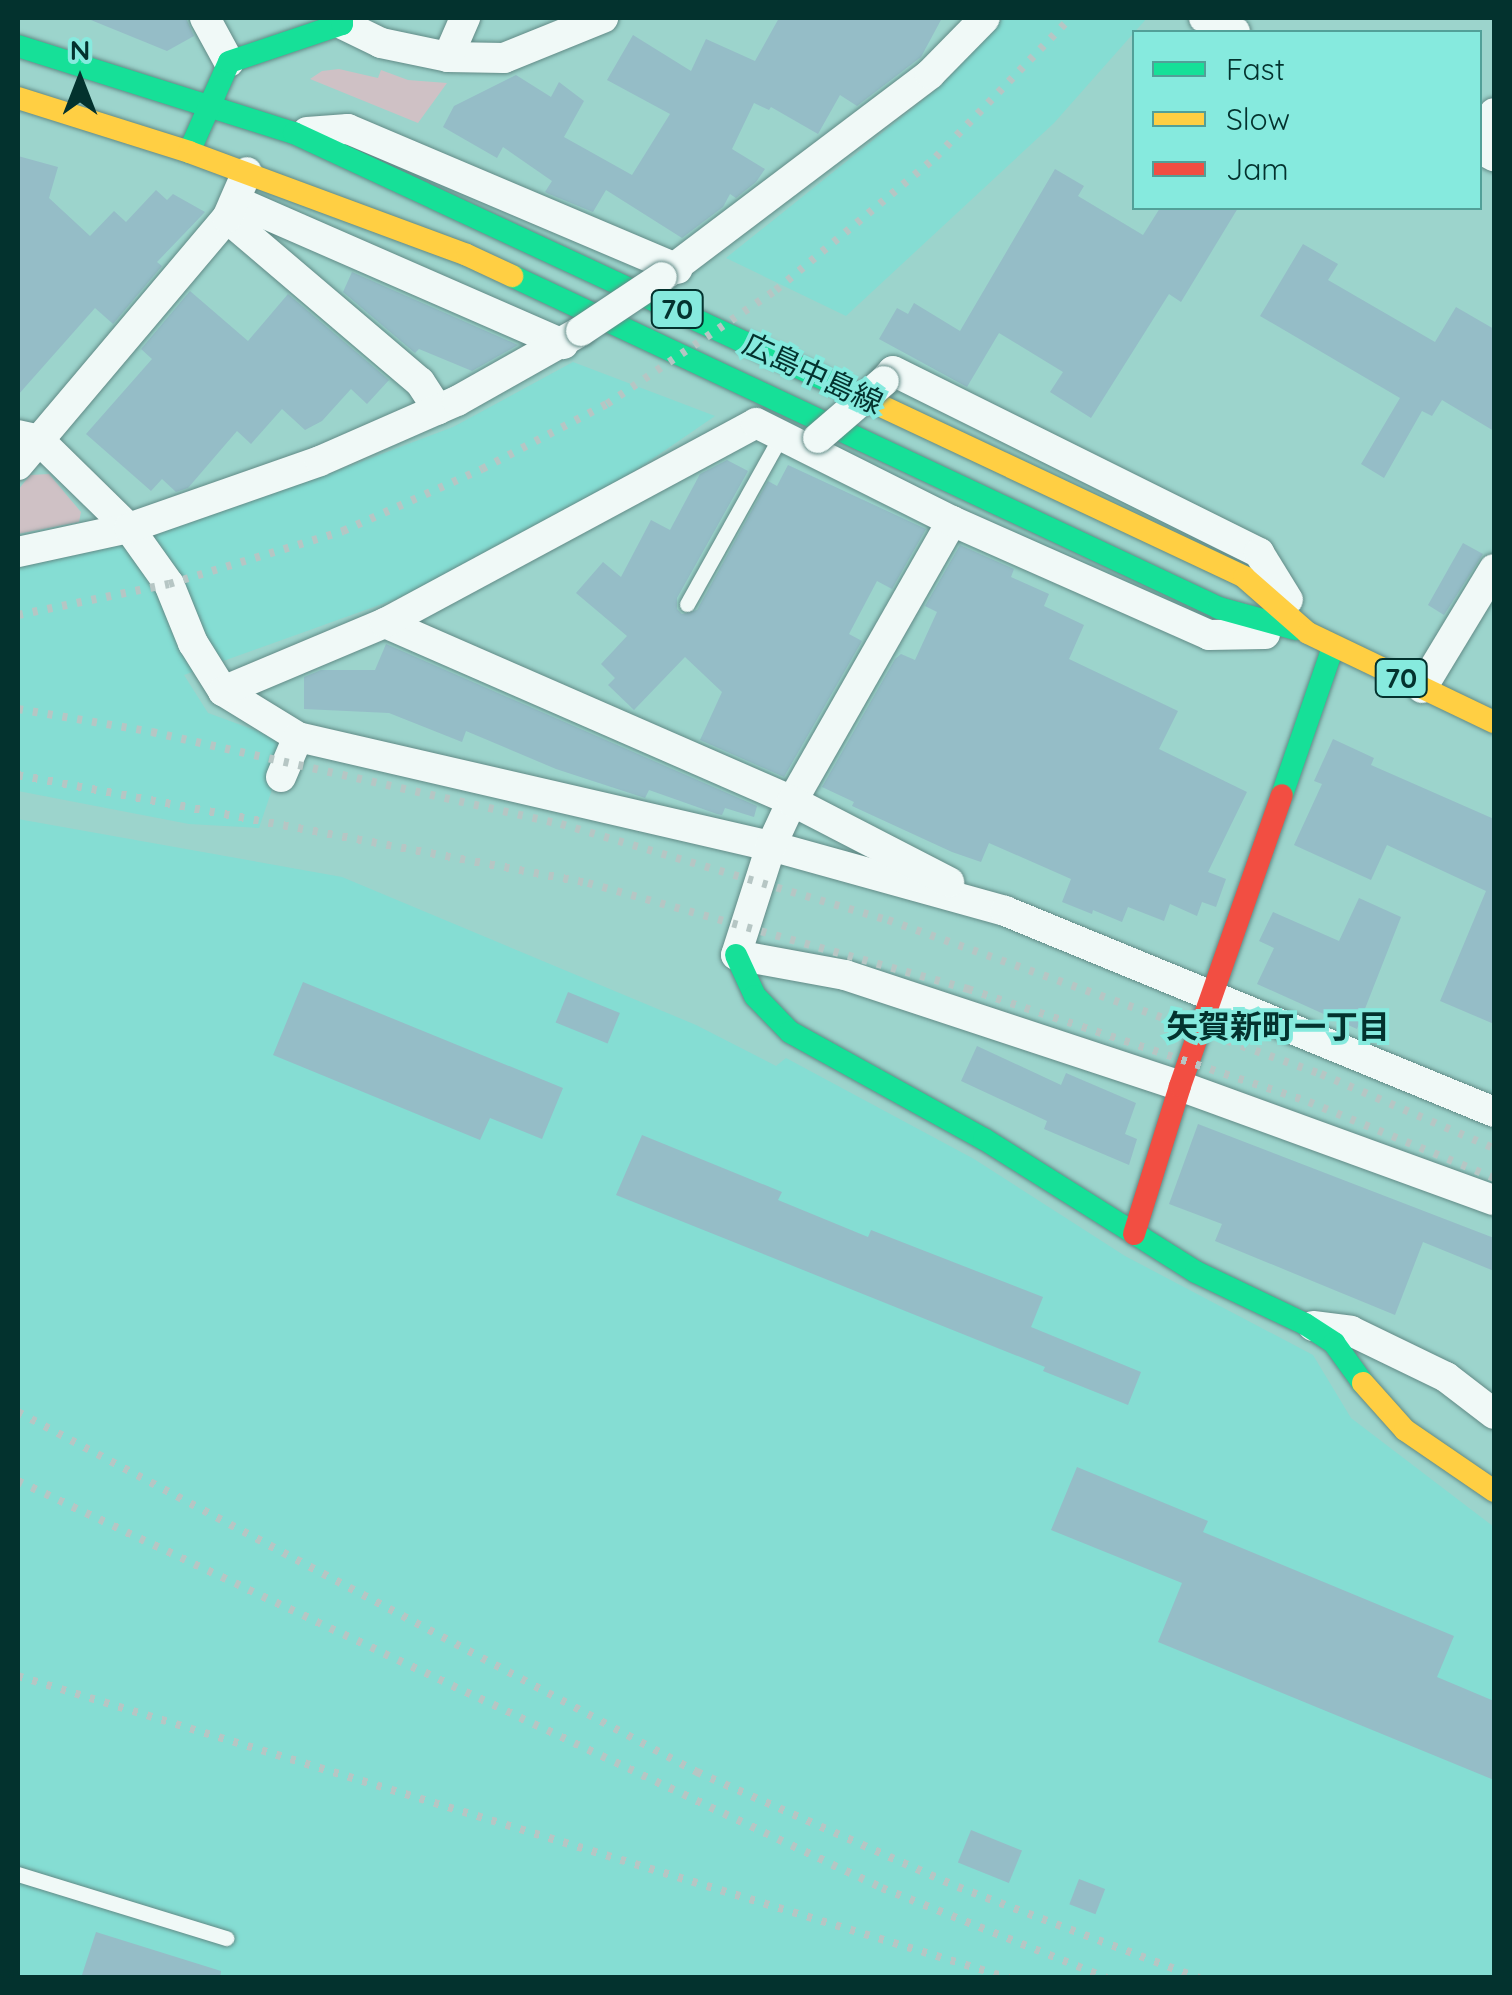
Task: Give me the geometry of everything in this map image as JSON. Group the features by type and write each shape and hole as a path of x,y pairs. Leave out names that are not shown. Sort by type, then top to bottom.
{"main road":[{"path":"190,152 229,62 342,21"},
{"name":"広島中島線","path":"18,46 294,133 499,225 1244,578 1320,640"},
{"name":"広島中島線","path":"18,98 247,172 467,256 1219,608 1320,640 1494,722"},
{"path":"1134,1234 1320,640"},
{"path":"736,955 756,996 790,1032 984,1139 1196,1272 1305,1324 1334,1344 1368,1392 1406,1430 1494,1491"}],"street":[{"path":"206,18 229,62"},
{"path":"448,57 465,18"},
{"path":"342,21 381,43 448,57 504,58 603,18"},
{"path":"18,552 129,528 320,461 438,410 572,338 670,273 930,74 985,18"},
{"path":"1204,18 1231,30"},
{"path":"294,133 348,130 670,273"},
{"path":"18,465 28,437 232,210 247,172"},
{"path":"232,210 572,338"},
{"path":"232,210 420,382 438,410"},
{"path":"802,440 888,376 1260,553 1320,640"},
{"path":"223,691 385,623 756,423 802,440 952,521 1208,635 1320,640"},
{"path":"28,437 129,528 169,584 193,643 223,691 298,737 771,846 1004,911"},
{"path":"952,521 792,801 771,846 736,955 844,976 1180,1086 1494,1200"},
{"path":"1422,688 1494,568"},
{"path":"385,623 792,801 1004,911 1494,1112"},
{"path":"281,777 298,737"},
{"path":"1305,1324 1351,1331 1446,1377 1494,1414"}],"lane":[{"path":"687,604 802,440"},
{"path":"18,1874 226,1938"}],"shaded area":[{"path":"1003,18 1147,18 1132,30 1132,35 1054,123 846,316 726,258 938,88"},
{"path":"339,69 378,78 381,70 408,80 447,83 418,123 310,79 322,71"},
{"path":"573,362 715,416 578,510 396,599 184,675 208,713 288,742 259,828 189,824 18,791 18,567 122,545 318,478 453,427"},
{"path":"49,474 81,512 79,522 18,534 18,490 30,475"},
{"path":"18,819 342,877 696,1025 776,1066 786,1058 974,1159 1125,1256 1313,1355 1351,1418 1494,1527 1494,1977 18,1977"}],"building":[{"path":"86,18 186,18 194,36 167,51"},
{"path":"779,18 942,18 921,57 857,106 840,95 818,134 771,107 769,110 754,103 732,149 765,169 756,182 736,198 730,194 723,207 682,238 606,190 593,212 549,194 545,192 552,181 503,147 497,158 443,127 454,106 516,75 551,97 559,82 584,101 564,137 632,175 670,114 607,80 633,35 691,71 706,39 755,61"},
{"path":"18,156 58,167 49,198 90,236 114,211 126,222 156,190 167,200 173,194 205,212 157,262 162,266 113,324 95,308 18,395"},
{"path":"1055,169 1084,186 1078,196 1143,235 1159,210 1237,210 1181,302 1169,294 1091,418 1050,392 1063,372 999,333 967,387 879,339 897,308 908,314 914,303 960,331"},
{"path":"1303,244 1338,264 1328,280 1435,342 1456,307 1494,329 1494,431 1442,400 1432,416 1422,411 1384,478 1361,464 1400,398 1260,316"},
{"path":"352,272 518,345 472,371 419,349 415,353 343,292"},
{"path":"190,291 248,341 288,294 389,380 367,404 351,389 322,421 305,430 282,409 251,444 237,431 188,488 176,492 162,479 151,491 86,434 152,359 141,349"},
{"path":"727,460 748,471 677,598 677,609 682,614 697,610 768,481 777,486 788,465 926,529 892,589 877,581 849,634 862,641 784,777 700,740 722,692 685,657 634,710 608,685 615,678 601,664 627,636 576,593 603,562 621,577 651,520 670,530 700,474"},
{"path":"1463,543 1483,554 1444,615 1428,605"},
{"path":"960,545 1014,569 1011,577 1049,594 1044,606 1084,625 1069,659 1178,711 1159,749 1247,792 1208,872 1226,879 1216,907 1202,902 1197,916 1170,904 1164,921 1128,907 1122,922 1093,910 1092,914 1062,902 1071,879 989,843 981,862 952,852 852,806 854,802 822,787 895,659 901,654 915,660 937,612 925,606"},
{"path":"386,644 757,806 754,817 725,808 722,815 717,814 649,790 645,798 556,769 466,731 462,742 389,713 304,709 304,677 321,670 375,670"},
{"path":"1333,739 1374,758 1371,765 1494,819 1494,1024 1440,1001 1486,891 1387,845 1371,880 1294,845 1322,784 1314,781"},
{"path":"1359,898 1401,917 1357,1029 1257,984 1274,948 1259,941 1273,912 1339,941"},
{"path":"303,982 563,1088 542,1139 490,1118 480,1140 273,1055"},
{"path":"568,992 620,1013 608,1044 556,1023"},
{"path":"977,1046 1061,1085 1066,1073 1136,1103 1125,1134 1137,1139 1129,1165 1044,1129 1047,1121 961,1081"},
{"path":"1198,1124 1494,1238 1494,1271 1423,1242 1395,1315 1215,1241 1222,1224 1169,1204"},
{"path":"642,1135 782,1192 778,1200 868,1237 871,1230 1043,1297 1031,1327 1141,1372 1128,1405 1043,1371 1045,1367 616,1195"},
{"path":"1077,1467 1208,1521 1203,1532 1454,1636 1437,1677 1494,1701 1494,1780 1158,1642 1182,1583 1051,1530"},
{"path":"971,1830 1022,1851 1009,1883 958,1862"},
{"path":"1079,1879 1105,1889 1095,1914 1069,1904"},
{"path":"96,1932 221,1971 220,1978 81,1978"}],"railway":[{"path":"18,615 169,584 343,531 482,469 607,404 776,290 936,157 1070,18"},
{"path":"18,709 152,732 561,824 888,920 1321,1074 1494,1148"},
{"path":"18,775 588,883 968,989 1309,1102 1494,1178"},
{"path":"18,1412 697,1772 958,1887 1199,1978"},
{"path":"18,1481 882,1888 1107,1978"},
{"path":"18,1676 1009,1978"}],"traffic: fast":[{"path":"189,152 229,62 342,24 342,18"},
{"path":"18,46 294,133 877,404"},
{"path":"512,276 1219,608 1295,629"},
{"path":"1282,795 1333,647"},
{"path":"736,955 755,996 790,1032 984,1139 1196,1272 1305,1324 1334,1343 1363,1383"}],"traffic: slow":[{"path":"18,98 189,152 467,255 512,276"},
{"path":"877,404 1244,577 1308,633 1494,722"},
{"path":"1363,1383 1405,1430 1494,1491"}],"traffic: jam":[{"path":"1134,1234 1180,1086 1282,795"}],"district":[{"name":"矢賀新町一丁目","path":"1278,1026"}]}
